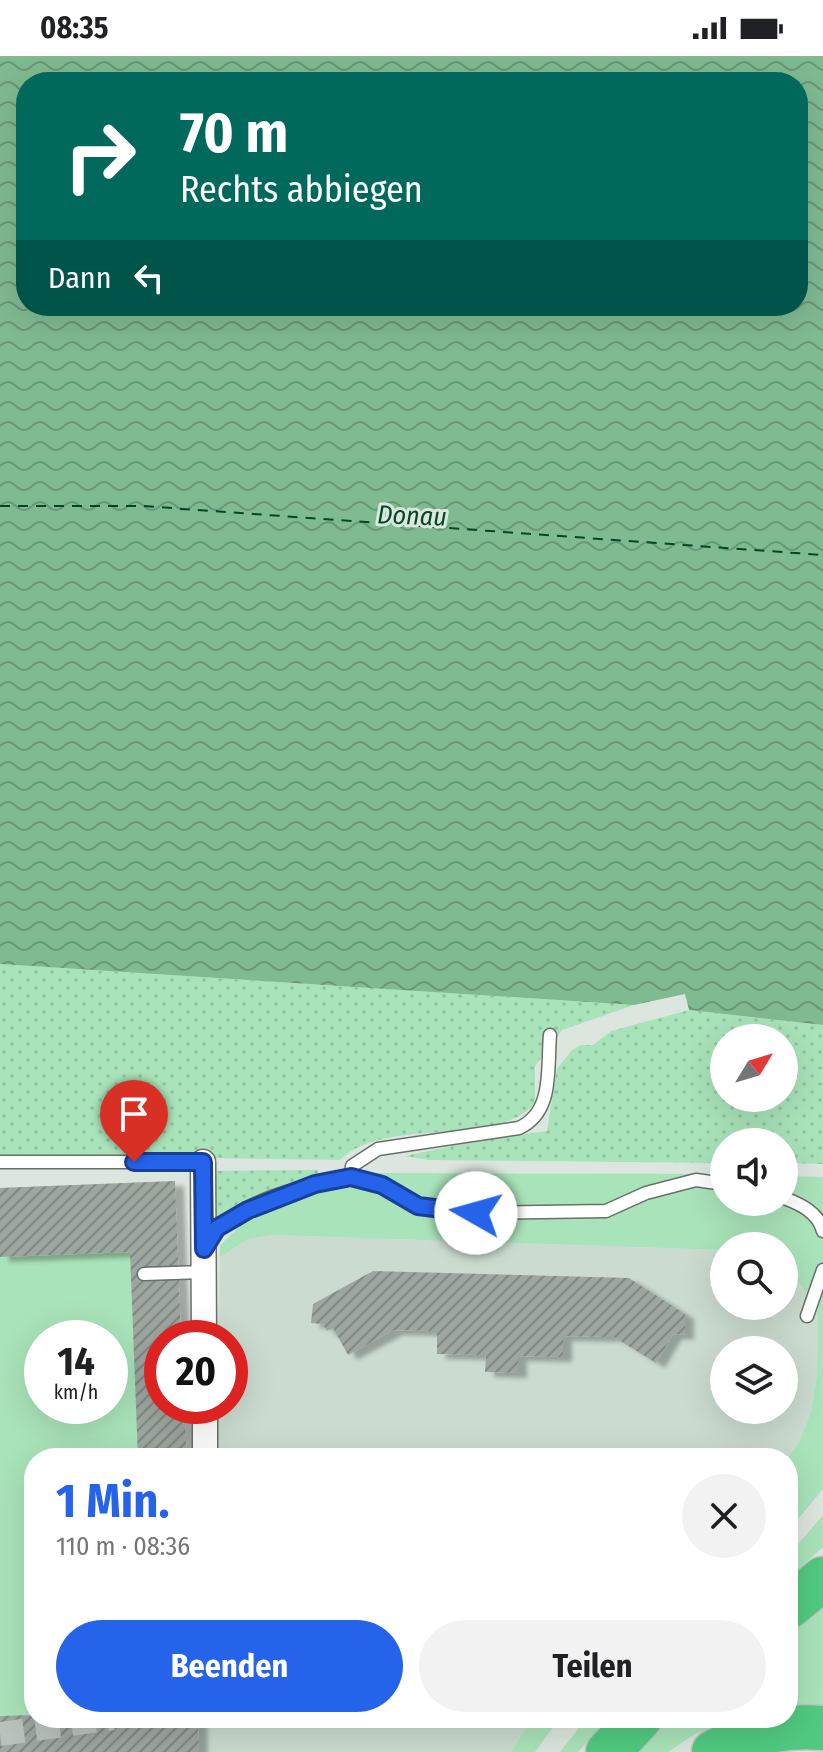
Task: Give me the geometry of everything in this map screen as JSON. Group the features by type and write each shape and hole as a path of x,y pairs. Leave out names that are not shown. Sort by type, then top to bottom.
{"highway":[{"path":"798,1599 823,1579"},
{"path":"608,1752 631,1728"},
{"path":"714,1752 755,1733 778,1728 823,1728"}],"street":[{"path":"203,1162 204,1320"},
{"path":"205,1424 205,1448"}],"lane":[{"path":"351,1177 352,1166 378,1149 519,1128 529,1123 543,1106 550,1035"},
{"path":"0,1162 203,1162"},
{"path":"144,1274 204,1261 217,1228 248,1210 315,1184 351,1177 382,1185 418,1206 476,1213 606,1211 696,1174 710,1179"},
{"path":"798,1203 821,1222 823,1231"},
{"path":"807,1316 823,1270"}],"shaded area":[{"path":"0,964 634,1005 562,1030 535,1066 535,1103 517,1117 494,1125 384,1139 360,1147 340,1160 0,1155"},
{"path":"689,1010 823,1025 823,1164 798,1163 798,1128 710,1128 710,1163 428,1160 405,1156 476,1141 547,1131 557,1069 572,1050 581,1045 593,1045 611,1031"},
{"path":"318,1170 318,1175 256,1196 214,1220 208,1171"},
{"path":"376,1173 710,1174 710,1216 798,1216 798,1176 823,1177 823,1489 798,1519 798,1448 795,1448 811,1412 817,1376 818,1306 798,1282 798,1232 710,1232 710,1250 273,1235 248,1239 220,1257 220,1245 240,1226 288,1202"},
{"path":"175,1181 180,1320 144,1320 144,1424 185,1424 186,1448 24,1448 24,1728 0,1752 0,1188"},
{"path":"273,1235 710,1250 710,1320 798,1320 798,1282 818,1306 817,1376 811,1412 795,1448 218,1448 218,1424 248,1424 248,1320 218,1320 220,1257 248,1239"},
{"path":"823,1515 823,1547 798,1569 798,1544"},
{"path":"823,1609 823,1711 798,1709 798,1628"},
{"path":"69,1728 526,1728 511,1752 0,1752"},
{"path":"526,1728 553,1728 535,1752 511,1752"},
{"path":"579,1728 600,1728 578,1752 560,1752"},
{"path":"661,1728 710,1728 668,1752 634,1752"}],"water":[{"name":"Donau","path":"0,56 823,56 823,1025 689,1010 685,994 634,1005 0,964"}],"building":[{"path":"175,1181 180,1320 144,1320 144,1424 185,1424 186,1448 138,1448 130,1252 0,1257 0,1188"},
{"path":"373,1271 629,1278 685,1314 685,1335 673,1334 656,1363 614,1337 563,1336 563,1357 518,1356 518,1373 485,1372 486,1355 437,1354 437,1331 394,1330 348,1355 333,1328 327,1331 323,1324 311,1323 313,1304"},
{"path":"24,1715 24,1728 198,1728 199,1752 0,1752 0,1716"}],"ferry route":[{"path":"0,506 143,506 823,555"}],"tunnel":[{"path":"0,1734 42,1728"}],"route":[{"path":"134,1162 203,1162 204,1249 217,1228 248,1210 315,1184 351,1177 382,1185 418,1206 476,1213"}]}
